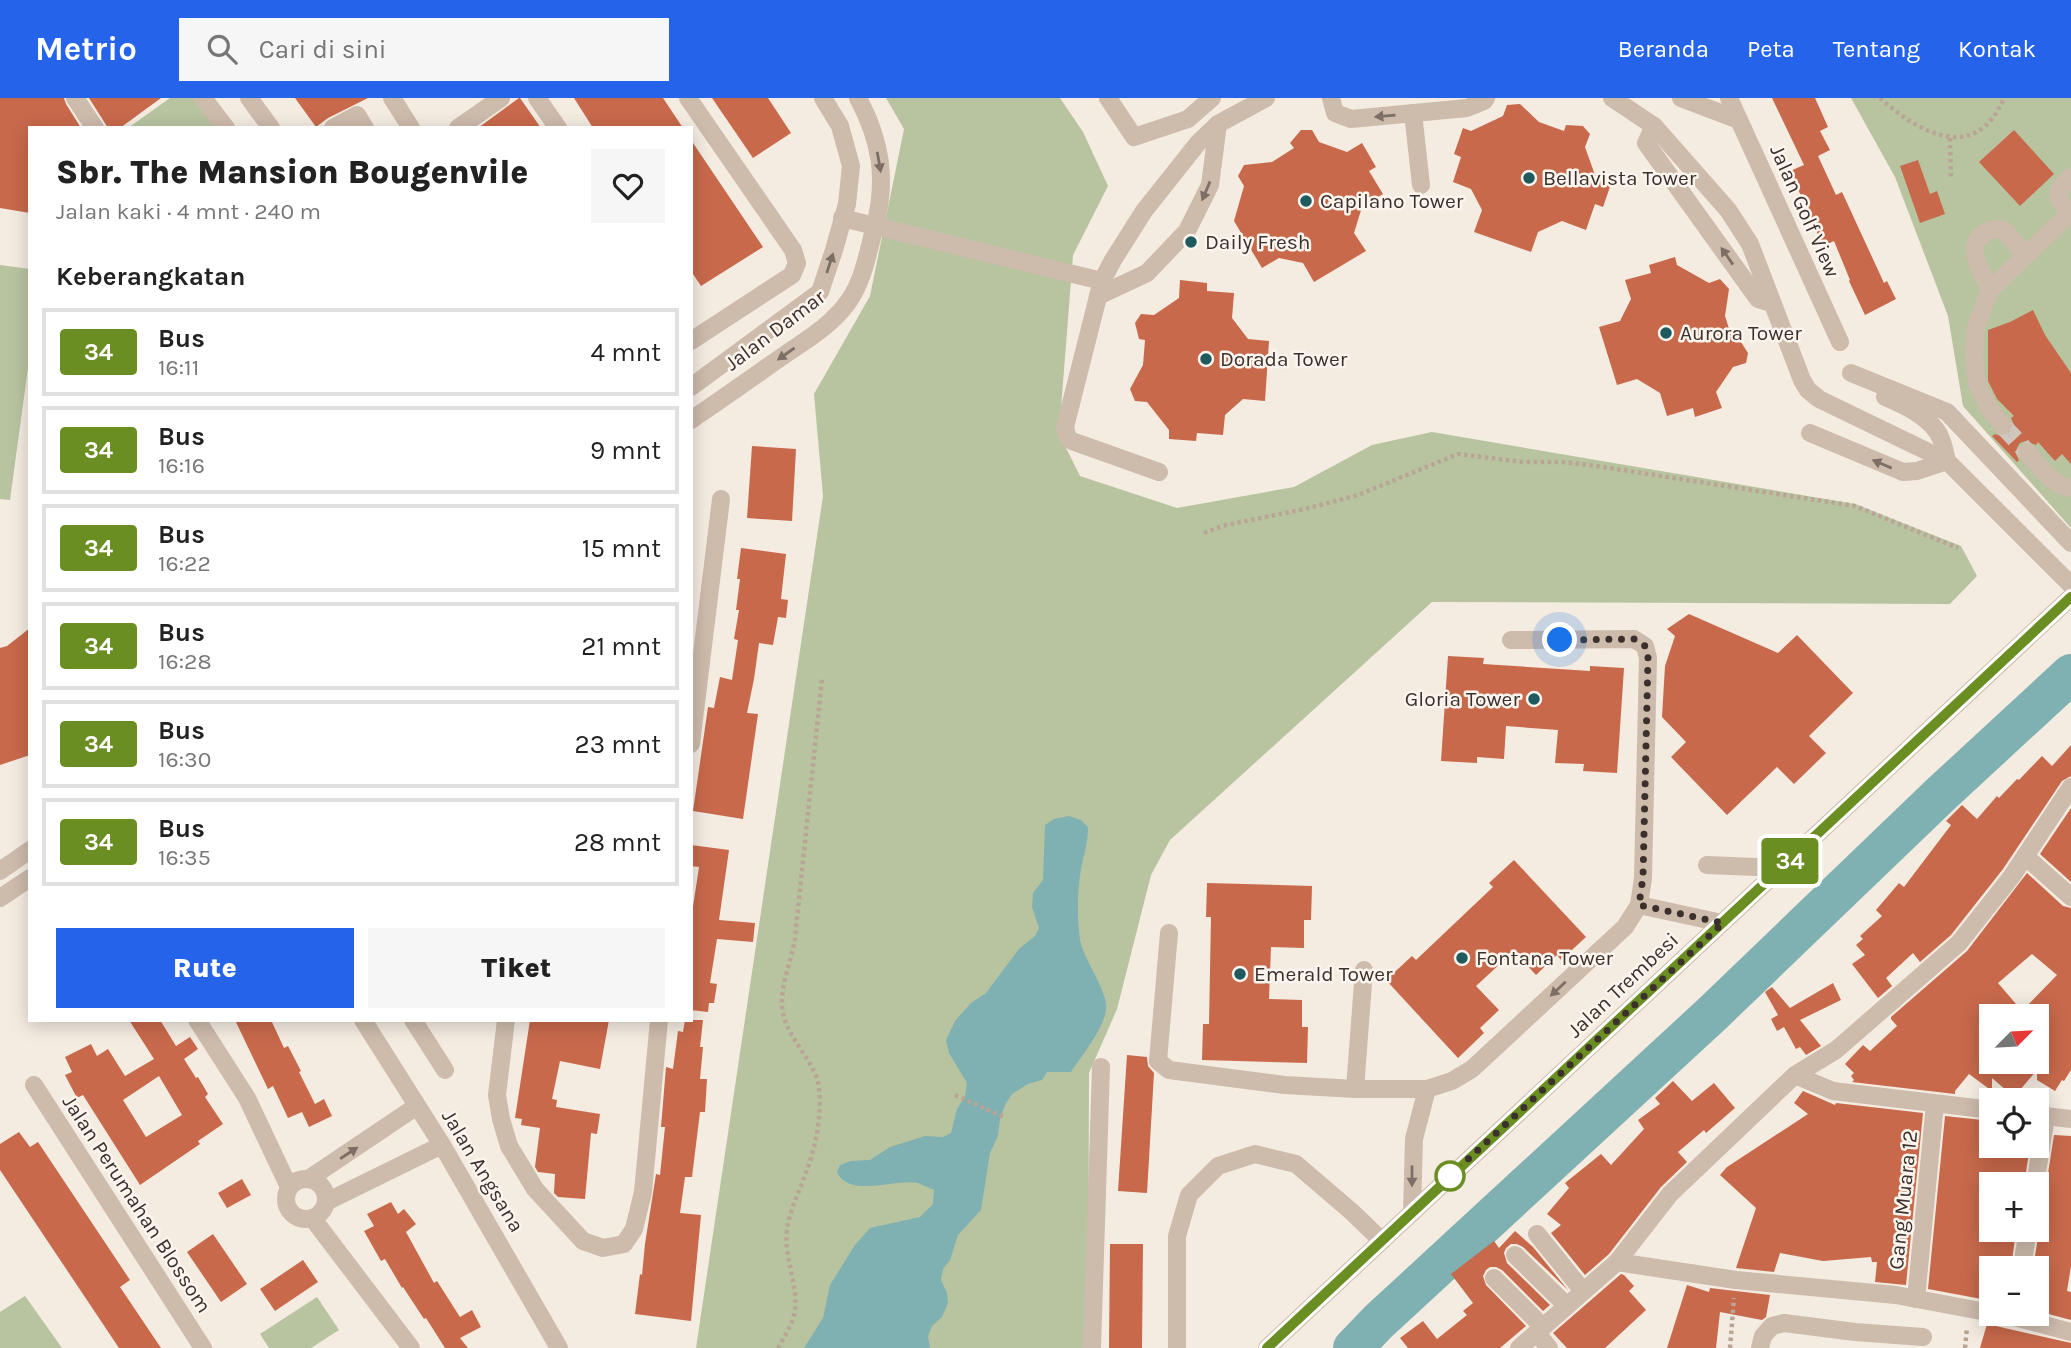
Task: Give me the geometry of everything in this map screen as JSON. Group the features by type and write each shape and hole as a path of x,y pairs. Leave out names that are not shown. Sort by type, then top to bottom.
{"street":[{"path":"75,98 94,126"},
{"path":"203,98 224,126"},
{"path":"249,98 270,126"},
{"path":"392,98 410,126"},
{"path":"461,126 501,98"},
{"path":"537,98 557,126"},
{"path":"688,98 793,250 797,263 792,275 694,333"},
{"name":"Jalan Damar","path":"693,386 820,292 847,204 851,166 840,126 823,98"},
{"name":"Jalan Damar","path":"693,419 822,328 848,302 859,283 883,186 880,162 867,114 858,98"},
{"path":"1108,98 1134,137 1188,119 1212,98"},
{"path":"1159,472 1072,441 1066,432 1065,427 1100,289 1113,260 1144,211 1198,143 1218,124 1266,98"},
{"path":"1331,98 1335,113 1351,119 1467,108 1486,98"},
{"path":"1612,98 1654,126 1728,210 1750,244 1808,390 1819,399 1947,460 2071,585"},
{"path":"1681,98 1739,120"},
{"name":"Jalan Golf View","path":"1729,98 1840,342"},
{"path":"1413,113 1421,185"},
{"path":"337,126 357,115 364,126"},
{"path":"842,218 1100,289 1147,273 1187,231 1210,185 1218,124"},
{"path":"1654,126 1646,143 1758,299 1772,303"},
{"path":"2003,426 1982,397 1977,384 1976,326 1990,290 2070,213 2057,194 2059,188 2071,177"},
{"path":"1990,290 1977,264 1975,247 1979,237 1991,229 2004,230 2025,254"},
{"path":"1947,460 1941,437 1931,423 1898,402 1848,377 1947,412 2071,543"},
{"path":"1810,433 1903,472 1917,471 1947,460"},
{"path":"2027,452 2053,482 2071,488"},
{"path":"693,728 721,499"},
{"name":"Jalan Trembesi","path":"1266,1348 2071,597"},
{"path":"1169,933 1158,1061 1169,1070 1285,1085 1427,1089 1472,1069 1625,927 1639,905 1643,877 1648,658 1645,646 1634,639 1511,640"},
{"path":"1519,1348 1616,1262 1670,1194 1796,1075 1836,1050 1959,943 1977,923 2025,857 2071,788"},
{"path":"0,871 28,851"},
{"path":"2025,857 2071,897"},
{"path":"1707,865 1782,868"},
{"path":"0,898 28,878"},
{"path":"1639,905 1723,923"},
{"path":"1355,1089 1364,970"},
{"path":"198,1022 247,1098 289,1187"},
{"path":"414,1022 445,1070"},
{"path":"506,1022 497,1095 509,1146 535,1189 583,1241 603,1248 624,1244 634,1229 643,1192 659,1022"},
{"name":"Jalan Angsana","path":"370,1023 559,1348"},
{"path":"1092,1348 1101,1067"},
{"path":"1796,1075 1833,1091 1979,1109"},
{"name":"Jalan Perumahan Blossom","path":"34,1085 203,1348"},
{"path":"1412,1213 1414,1139 1427,1089"},
{"name":"Gang Muara 12","path":"1916,1299 1935,1104"},
{"path":"417,1106 310,1178 298,1180 289,1187 287,1207 293,1215 303,1220 313,1219 323,1211 328,1201 442,1146"},
{"path":"2049,1116 2071,1119"},
{"path":"1177,1348 1177,1236 1189,1195 1218,1166 1255,1154 1296,1164 1382,1241"},
{"path":"310,1178 322,1186 328,1201"},
{"path":"313,1219 411,1348"},
{"path":"1537,1234 1583,1291"},
{"path":"1515,1255 1566,1306"},
{"path":"1616,1262 1736,1280 1787,1283 1916,1299 2018,1318 2071,1332"},
{"path":"1494,1278 1540,1330 1549,1348"},
{"path":"1760,1348 1763,1336 1772,1326 1784,1323 1854,1340 1923,1337"}],"path":[{"path":"1880,98 1909,121 1932,133 1950,138 1961,138 1982,130 1992,122 2004,98"},
{"path":"1950,138 1951,180"},
{"path":"1204,533 1226,525 1359,495 1458,454 1522,462 1590,465 1854,506 1958,548"},
{"path":"778,1348 793,1318 795,1305 786,1234 816,1140 820,1104 818,1083 788,1028 782,1007 783,986 795,940 822,679"},
{"path":"956,1094 1006,1118"},
{"path":"1730,1348 1736,1280"}],"green space":[{"path":"170,98 203,98 223,126 131,126"},
{"path":"886,98 1060,98 1083,132 1108,186 1073,255 1059,434 1080,476 1177,508 1294,487 1372,445 1432,432 1855,504 1961,546 1977,576 1950,604 1432,602 1170,840 1151,875 1117,1009 1089,1073 1088,1348 696,1348 823,496 814,394 870,296 904,129"},
{"path":"1851,98 2071,98 2071,528 1963,406 1948,316 1895,177"},
{"path":"0,265 28,269 28,368 10,500 0,499"},
{"path":"25,1296 62,1348 0,1348 0,1312"},
{"path":"317,1297 339,1330 311,1348 269,1348 260,1334"}],"water":[{"path":"1069,816 1081,820 1088,827 1079,887 1078,922 1082,948 1106,1003 1101,1026 1071,1072 1047,1072 1042,1080 1028,1084 1012,1094 1005,1105 998,1136 990,1153 981,1210 958,1235 950,1260 943,1269 941,1280 948,1303 942,1317 932,1326 928,1336 930,1348 804,1348 823,1318 830,1285 855,1245 870,1228 920,1217 933,1204 934,1190 918,1183 862,1186 843,1180 837,1172 840,1165 851,1161 870,1160 890,1147 925,1136 943,1137 951,1133 967,1083 949,1053 946,1040 955,1021 971,1003 986,993 1019,949 1035,936 1039,928 1032,907 1033,893 1043,880 1045,825 1054,819"}],"building":[{"path":"0,98 64,98 80,126 28,126 28,213 0,208"},
{"path":"89,98 161,98 123,126 107,126"},
{"path":"295,98 368,98 328,118 315,126"},
{"path":"520,98 540,126 481,126"},
{"path":"574,98 663,98 682,126 592,126"},
{"path":"712,98 768,98 791,133 753,158"},
{"path":"1772,98 1815,98 1828,127 1820,131 1830,150 1818,156 1836,195 1842,192 1884,283 1887,281 1896,299 1865,315 1834,241 1823,246 1790,171 1804,165"},
{"name":"Bellavista Tower","path":"1520,104 1539,122 1564,131 1566,125 1583,126 1590,134 1585,147 1595,175 1612,181 1603,207 1595,204 1586,230 1562,221 1538,232 1531,252 1474,232 1482,210 1471,189 1453,182 1461,157 1454,154 1463,128 1471,131 1503,116 1507,105"},
{"name":"Capilano Tower","path":"1301,130 1312,130 1319,142 1347,152 1362,143 1376,167 1369,171 1383,194 1362,207 1354,233 1366,251 1314,282 1303,263 1279,258 1262,268 1234,221 1244,186 1238,176 1244,165 1272,162 1294,148 1290,143"},
{"path":"2014,130 2054,174 2020,206 1979,162"},
{"path":"693,143 763,247 701,286 693,274"},
{"path":"1918,160 1930,194 1937,191 1945,214 1920,223 1900,166"},
{"name":"Aurora Tower","path":"1675,257 1677,265 1709,283 1720,279 1729,289 1725,316 1733,341 1739,339 1748,353 1746,363 1733,367 1716,392 1722,408 1695,417 1693,408 1667,416 1660,393 1637,379 1617,385 1599,327 1620,321 1631,299 1625,280 1651,273 1649,265"},
{"name":"Dorada Tower","path":"1180,280 1207,283 1207,291 1234,293 1232,318 1248,339 1269,341 1265,401 1243,399 1225,415 1223,435 1197,433 1196,441 1169,439 1169,430 1147,402 1135,401 1130,389 1143,365 1145,340 1139,339 1135,323 1141,314 1154,315 1179,298"},
{"path":"2033,310 2045,335 2071,373 2071,464 2062,454 2055,461 2038,442 2036,445 2025,441 2017,448 2017,462 1992,436 2009,435 2013,431 2011,418 2014,416 1997,399 1988,381 1988,330"},
{"path":"752,446 796,449 792,521 747,518"},
{"path":"741,548 786,554 781,599 788,600 786,618 778,617 773,645 759,643 747,713 758,714 743,819 693,811 708,707 714,708 720,677 732,680 738,640 734,639 739,610 736,610"},
{"path":"1689,614 1778,653 1797,635 1853,693 1809,736 1826,753 1794,784 1777,767 1727,815 1671,757 1686,742 1662,717 1665,666 1675,636 1667,629"},
{"path":"28,630 28,756 0,765 0,648 7,646"},
{"name":"Gloria Tower","path":"1448,656 1484,658 1483,664 1590,671 1590,666 1624,668 1617,773 1583,771 1584,764 1555,763 1558,730 1506,726 1504,759 1477,757 1477,763 1441,761"},
{"path":"2071,745 2071,776 2062,781 2003,869 1951,935 1920,962 1913,953 1886,978 1892,986 1878,998 1852,964 1865,955 1856,945 1863,939 1860,936 1882,916 1876,910 1899,883 1904,887 1951,825 1946,821 1962,805 1977,819 1997,796 1999,798 2042,756 2052,766"},
{"path":"2071,808 2071,882 2040,854"},
{"path":"693,845 729,850 719,920 755,923 753,942 717,939 710,983 717,984 714,1003 709,1003 708,1012 693,1010 693,907 699,867 693,866"},
{"name":"Fontana Tower","path":"1514,860 1586,937 1561,960 1557,955 1536,975 1514,951 1476,986 1499,1010 1480,1028 1484,1033 1458,1058 1386,980 1412,956 1416,960 1493,887 1489,883"},
{"path":"2027,873 2063,906 2071,908 2071,1070 2055,1091 2037,1080 2037,1074 2049,1074 2049,1004 2029,1004 2057,975 2032,954 1998,983 2016,1004 1979,1004 1979,1074 2034,1074 2022,1088 2004,1088 1992,1078 1992,1088 1988,1088 1969,1074 1955,1094 1852,1082 1854,1080 1851,1076 1854,1073 1845,1064 1863,1045 1870,1051 1897,1026 1891,1017 1967,951"},
{"name":"Emerald Tower","path":"1207,883 1312,886 1311,920 1304,920 1304,948 1271,947 1269,999 1302,1000 1302,1027 1308,1027 1307,1063 1202,1060 1203,1024 1209,1024 1211,917 1206,917"},
{"path":"1833,983 1841,1000 1800,1020 1821,1046 1806,1055 1800,1047 1796,1049 1784,1027 1777,1031 1771,1019 1778,1015 1765,992 1772,987 1790,1008"},
{"path":"703,1020 700,1079 707,1079 705,1112 700,1112 692,1177 685,1177 680,1213 701,1215 691,1321 635,1314 656,1174 660,1175 665,1127 661,1127 666,1067 673,1069 678,1031 683,1032 685,1022"},
{"path":"130,1022 161,1022 176,1046 190,1037 198,1049 184,1059 196,1078 198,1077 208,1094 205,1097 223,1124 198,1141 200,1144 140,1185 83,1095 77,1098 65,1075 72,1072 65,1057 91,1044 97,1056 108,1049 125,1076 154,1059","holes":["159,1076 182,1115 146,1137 123,1100"]},
{"path":"236,1022 272,1022 284,1048 288,1046 315,1104 324,1099 332,1116 309,1127 302,1112 288,1118 273,1086 268,1089"},
{"path":"530,1022 609,1022 600,1069 560,1061 552,1099 557,1100 556,1107 600,1114 597,1134 591,1133 585,1199 558,1197 554,1193 555,1174 538,1172 535,1167 540,1128 521,1125 522,1119 515,1118"},
{"path":"1127,1055 1147,1057 1148,1066 1154,1073 1147,1193 1118,1191"},
{"path":"1673,1081 1692,1101 1714,1083 1735,1108 1678,1152 1687,1162 1661,1187 1609,1254 1585,1275 1551,1233 1561,1225 1547,1214 1569,1188 1565,1183 1601,1154 1611,1165 1644,1129 1638,1120 1660,1104 1655,1098"},
{"path":"1803,1091 1835,1105 1923,1113 1906,1285 1875,1282 1877,1262 1872,1262 1871,1257 1823,1261 1780,1253 1774,1272 1736,1268 1756,1208 1720,1175 1727,1167 1808,1114 1794,1103"},
{"path":"1945,1116 1979,1120 1979,1158 2028,1158 2026,1172 1979,1172 1979,1242 2014,1242 2013,1256 1979,1256 1979,1299 1928,1289"},
{"path":"19,1132 30,1147 38,1142 130,1280 120,1287 161,1348 119,1348 0,1170 0,1144"},
{"path":"2054,1135 2071,1136 2071,1266 2067,1291 2071,1292 2071,1320 2049,1314 2049,1256 2035,1256 2037,1242 2049,1242 2048,1172"},
{"path":"242,1179 251,1195 227,1208 218,1193"},
{"path":"391,1202 398,1214 404,1209 416,1224 406,1232 434,1283 437,1281 460,1317 472,1310 481,1327 460,1338 468,1348 445,1348 402,1288 385,1259 381,1261 364,1231 374,1226 367,1214"},
{"path":"1515,1231 1533,1247 1568,1290 1523,1247 1511,1244 1504,1253 1507,1263 1550,1305 1543,1311 1502,1270 1490,1267 1483,1276 1486,1285 1526,1326 1500,1348 1408,1348 1400,1338 1423,1321 1437,1339 1467,1315 1463,1311 1473,1303 1451,1274 1494,1241 1499,1248"},
{"path":"213,1234 247,1284 221,1302 187,1252"},
{"path":"1110,1244 1143,1244 1142,1348 1109,1348"},
{"path":"303,1260 318,1282 275,1311 260,1289"},
{"path":"1621,1274 1634,1286 1629,1291 1646,1310 1605,1348 1567,1348 1553,1333"},
{"path":"1687,1285 1709,1292 1710,1288 1770,1295 1766,1317 1762,1320 1720,1312 1716,1348 1667,1348"},
{"path":"1986,1326 2071,1343 2071,1348 1980,1348"}],"waterway":[{"path":"1353,1348 1712,1014 1941,794 2071,674"}],"tunnel":[{"path":"2003,426 2027,452"}],"bus line":[{"name":"34","path":"1267,1348 2071,597"}],"place":[{"name":"Bellavista Tower","path":"1529,178"},
{"name":"Capilano Tower","path":"1306,201"},
{"name":"Daily Fresh","path":"1191,242"},
{"name":"Aurora Tower","path":"1666,333"},
{"name":"Dorada Tower","path":"1206,359"},
{"name":"Gloria Tower","path":"1534,699"},
{"name":"Fontana Tower","path":"1462,958"},
{"name":"Emerald Tower","path":"1240,974"}],"route":[{"path":"1450,1176 1723,923 1639,905 1643,877 1648,658 1645,646 1634,639 1560,640"}]}
